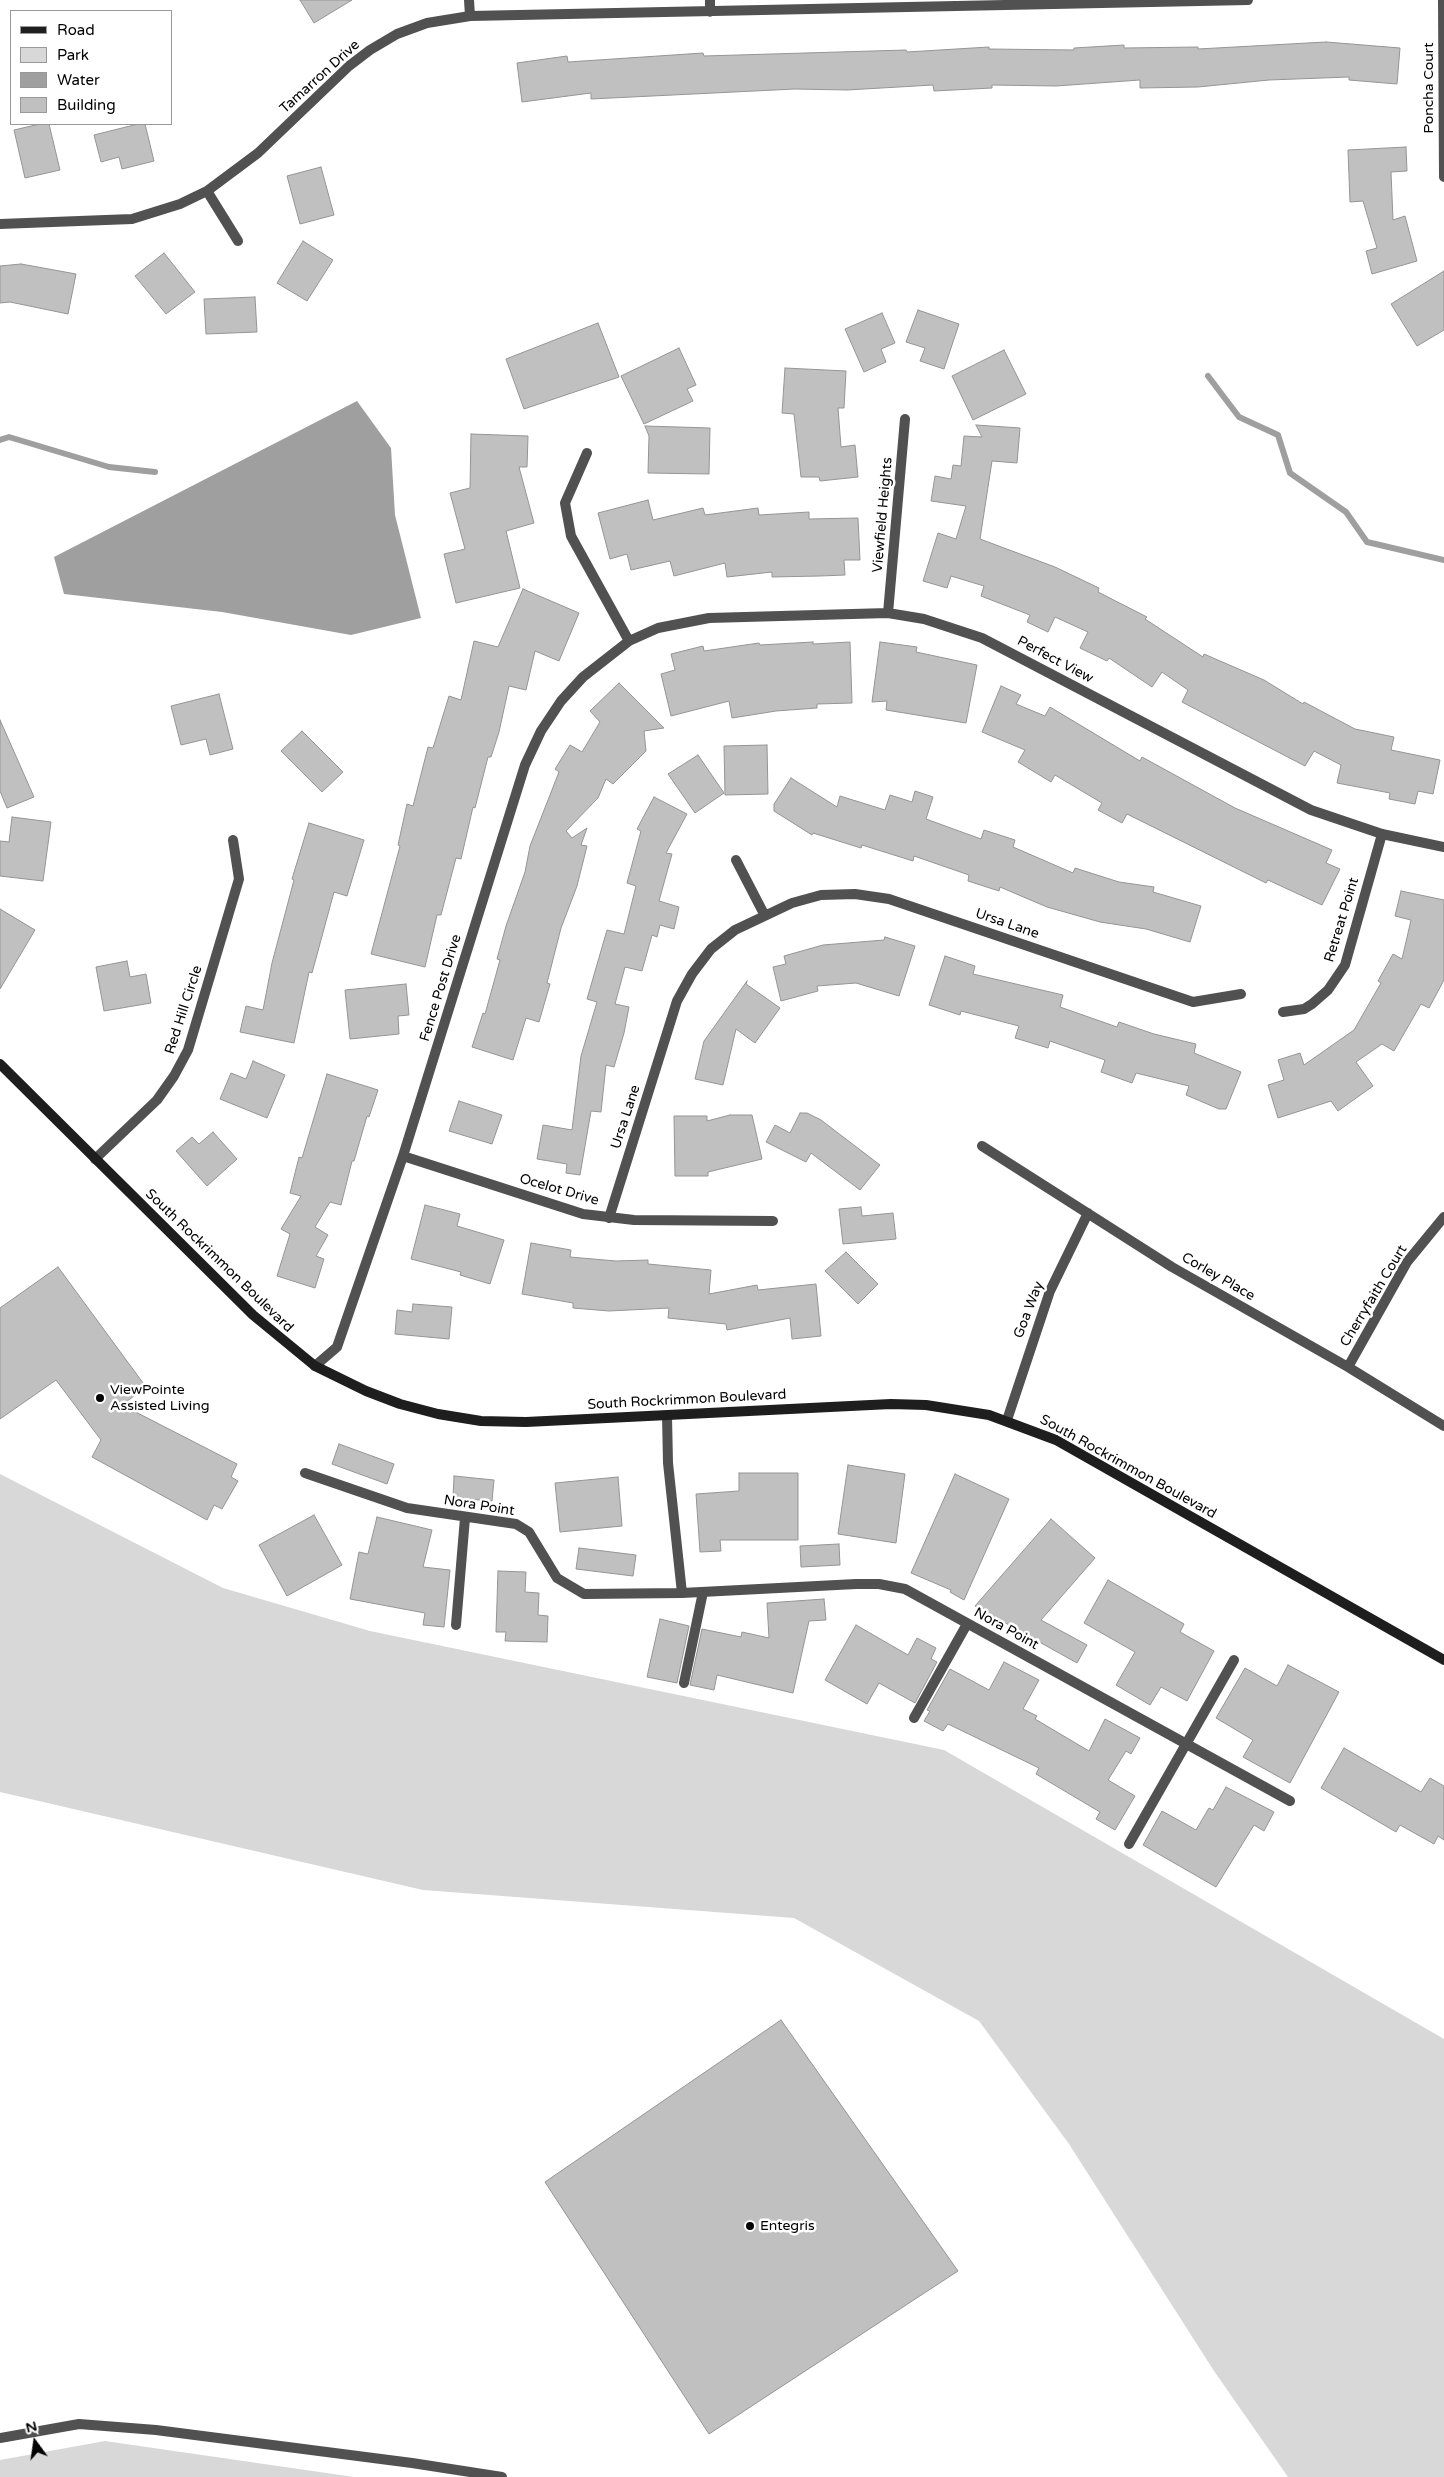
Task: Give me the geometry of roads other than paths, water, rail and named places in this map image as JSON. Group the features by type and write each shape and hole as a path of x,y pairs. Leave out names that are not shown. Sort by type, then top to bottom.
{"main road":[{"name":"South Rockrimmon Boulevard","path":"0,1064 252,1315 315,1366 400,1404 438,1414 481,1421 526,1422 891,1404 957,1409 1007,1420 1056,1440 1444,1660"}],"street":[{"path":"469,0 470,16"},
{"path":"710,0 710,12"},
{"name":"Tamarron Drive","path":"0,224 132,219 180,204 207,191 258,154 350,66 370,50 397,34 426,23 470,16 710,12 951,2 1248,0"},
{"name":"Poncha Court","path":"1443,0 1444,177"},
{"path":"207,191 238,241"},
{"name":"Viewfield Heights","path":"888,613 905,419"},
{"path":"587,453 565,503 571,536 629,641"},
{"name":"Perfect View","path":"629,641 658,628 709,618 888,613 924,619 982,638 1311,810 1382,834 1444,847"},
{"name":"Fence Post Drive","path":"315,1366 337,1347 403,1156 525,765 541,731 561,701 583,677 629,641"},
{"name":"Retreat Point","path":"1283,1012 1304,1009 1312,1004 1328,990 1345,965 1382,834"},
{"name":"Red Hill Circle","path":"95,1159 157,1100 188,1050 239,878 233,840"},
{"path":"736,860 764,914"},
{"name":"Ursa Lane","path":"609,1218 677,1001 692,974 711,949 735,930 764,914 792,903 821,895 855,894 889,899 1193,1002 1241,994"},
{"name":"Corley Place","path":"982,1146 1172,1267 1348,1367 1444,1426"},
{"name":"Ocelot Drive","path":"403,1156 583,1214 609,1218 735,1222 773,1221"},
{"name":"Goa Way","path":"1007,1420 1033,1337 1050,1291 1088,1213"},
{"name":"Cherryfaith Court","path":"1348,1367 1407,1262 1444,1217"},
{"path":"667,1416 668,1463 682,1593"},
{"name":"Nora Point","path":"305,1473 407,1508 516,1524 529,1532 558,1578 584,1594 682,1593 879,1584 905,1590 1290,1801"},
{"path":"456,1625 465,1518"},
{"path":"684,1683 703,1592"},
{"path":"914,1718 968,1624"},
{"path":"1129,1844 1234,1660"},
{"path":"0,2438 79,2424 156,2430 412,2463 502,2477"}],"water":[{"path":"357,401 391,448 395,515 421,618 351,635 222,612 64,594 54,557"}],"waterway":[{"path":"1208,376 1239,417 1278,435 1290,473 1346,512 1367,542 1444,560"},
{"path":"0,440 9,437 109,467 155,472"}],"place":[{"name":"ViewPointe Assisted Living","path":"100,1398"},
{"name":"Entegris","path":"750,2226"}]}
